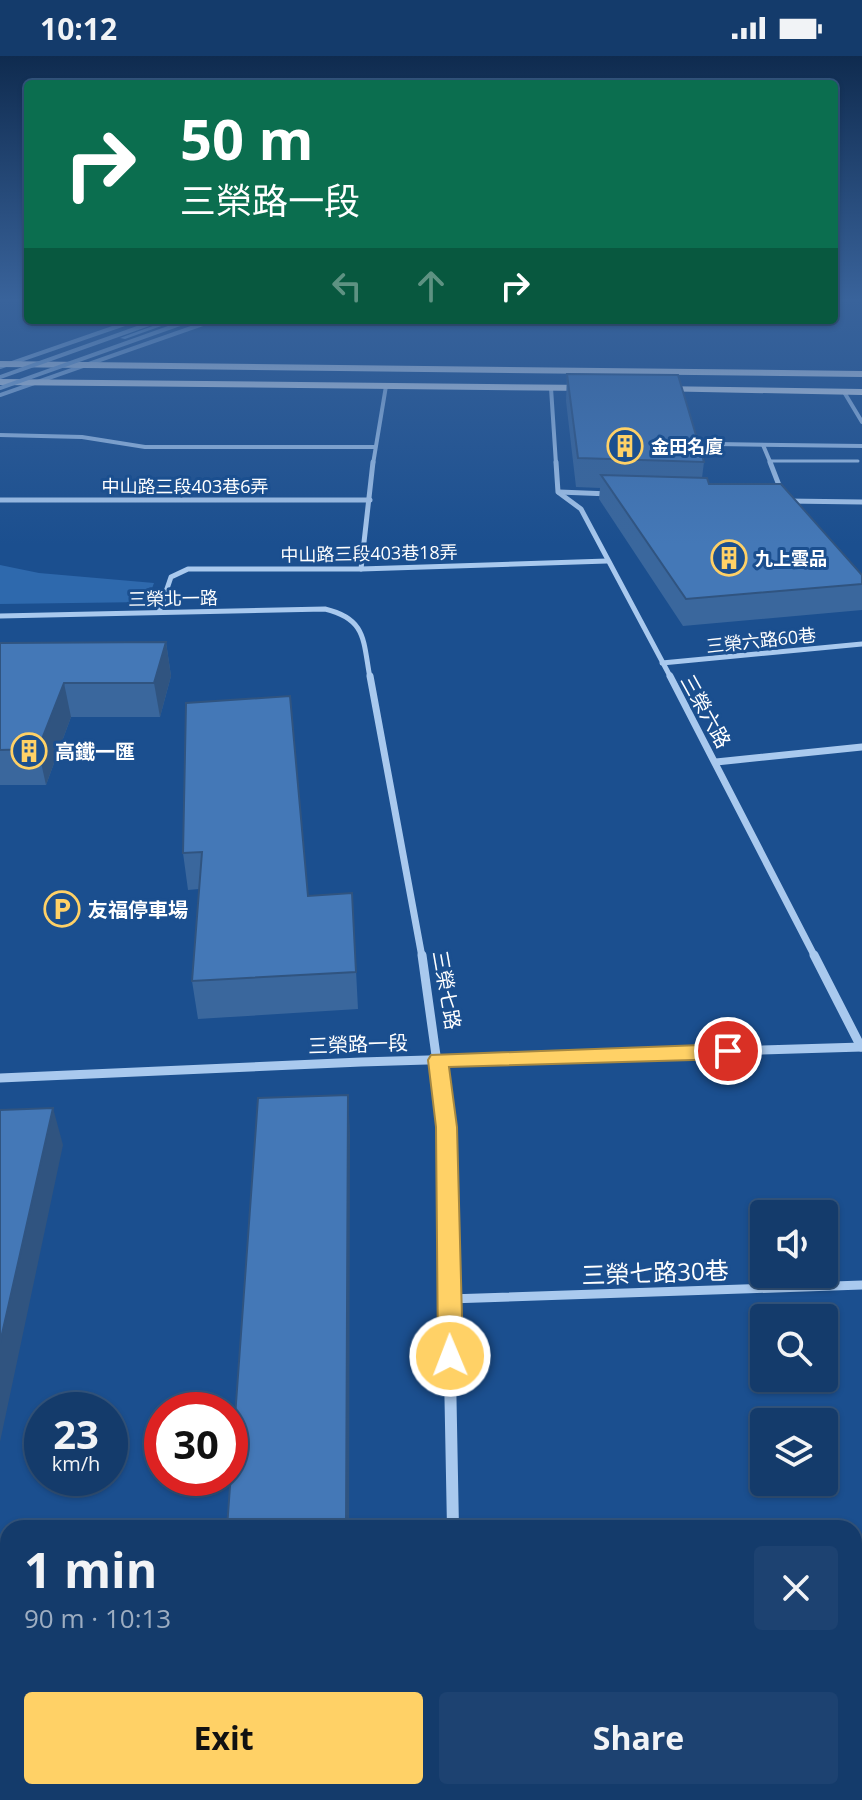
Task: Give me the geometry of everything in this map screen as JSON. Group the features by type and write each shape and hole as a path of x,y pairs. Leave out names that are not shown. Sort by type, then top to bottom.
{"main road":[{"path":"0,382 597,389"},
{"path":"644,389 862,392"}],"street":[{"path":"0,395 39,382"},
{"path":"361,569 375,447 386,386"},
{"path":"551,388 558,492 617,495"},
{"path":"844,392 862,422"},
{"path":"0,435 82,437 145,447 375,447"},
{"path":"716,444 862,446"},
{"path":"763,445 786,501 862,502"},
{"name":"三榮六路","path":"558,492 581,509 716,762 862,1047"},
{"name":"中山路三段403巷6弄","path":"0,500 370,500"},
{"name":"中山路三段403巷18弄","path":"159,612 171,577 188,569 361,569 607,561"},
{"name":"三榮北一路","path":"0,616 302,609 345,614"},
{"name":"三榮七路","path":"345,614 361,629 431,1006 446,1127 453,1520"},
{"name":"三榮六路60巷","path":"662,663 862,644"},
{"path":"716,762 862,747"},
{"name":"三榮路一段","path":"0,1078 862,1047"},
{"name":"三榮七路30巷","path":"449,1299 862,1285"}],"lane":[{"path":"770,461 858,461"}],"shaded area":[{"path":"0,565 39,573 154,583 147,602 0,604"}],"building":[{"name":"金田名廈","path":"568,381 680,381 704,462 578,458"},
{"name":"九上雲品","path":"601,475 707,478 709,484 781,484 862,575 862,584 686,599"},
{"path":"166,642 154,683 64,683 38,749 0,750 0,643"},
{"path":"290,696 308,896 352,893 356,972 192,981 202,852 183,853 186,703"},
{"path":"348,1095 346,1520 228,1520 229,1496 248,1496 248,1392 237,1392 258,1098"},
{"path":"53,1108 2,1334 0,1344 0,1110"}],"place":[{"name":"金田名廈","path":"625,446"},
{"name":"九上雲品","path":"729,558"},
{"name":"高鐵一匯","path":"29,751"},
{"name":"友福停車場","path":"62,909"}],"route":[{"path":"450,1356 446,1127 438,1060 728,1051"}]}
